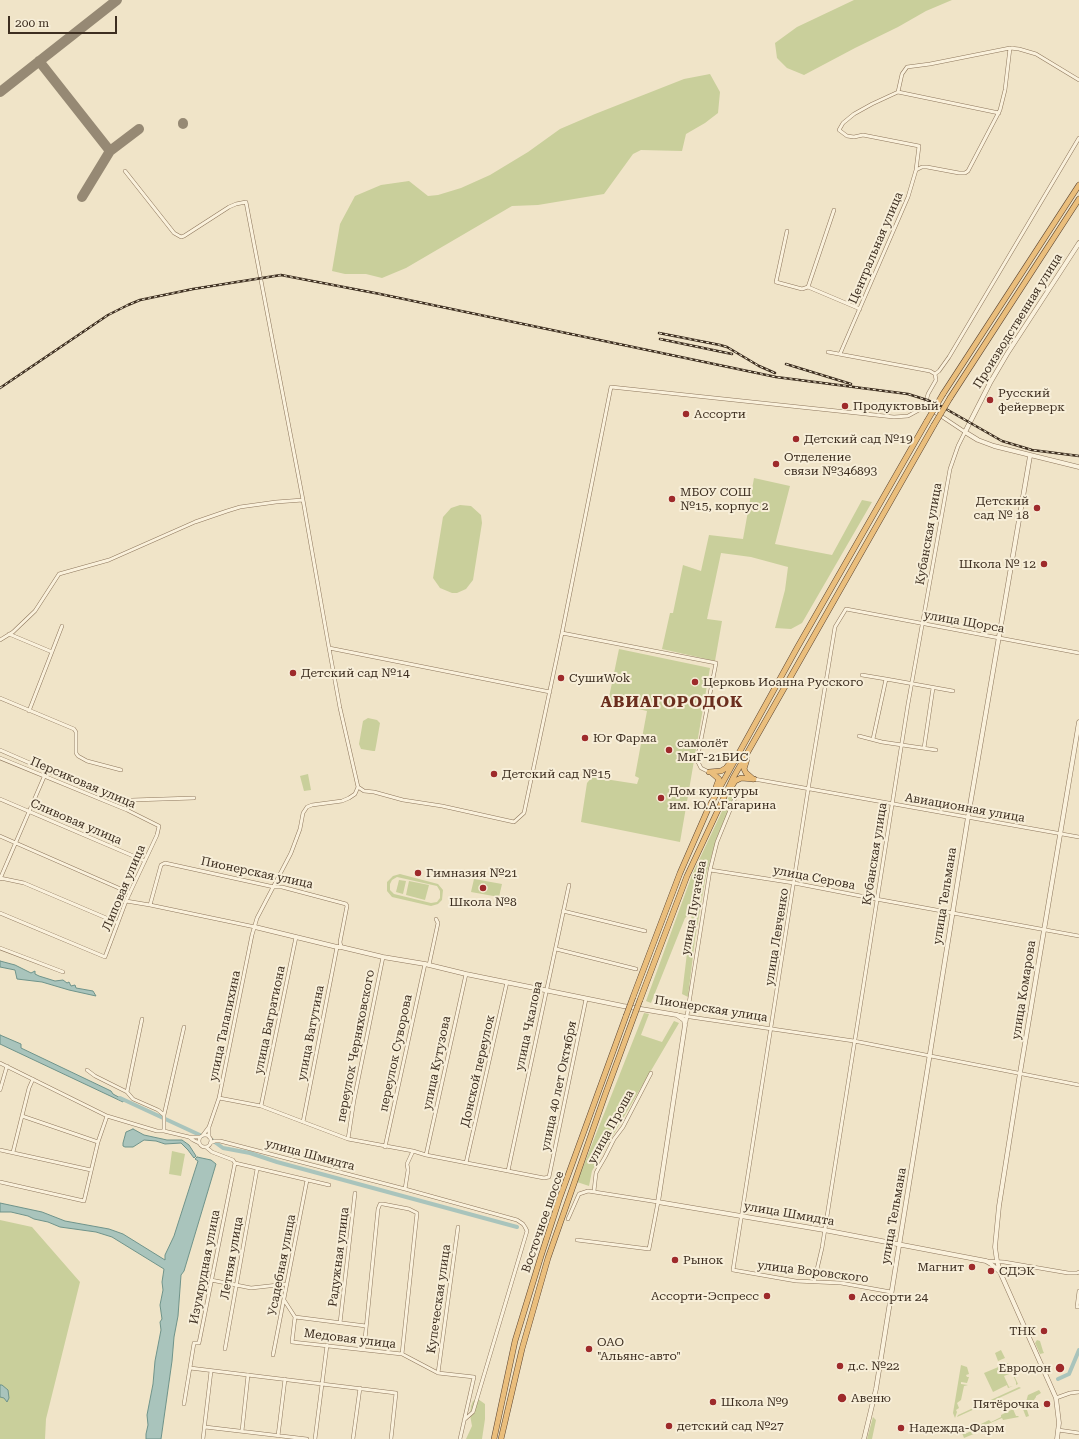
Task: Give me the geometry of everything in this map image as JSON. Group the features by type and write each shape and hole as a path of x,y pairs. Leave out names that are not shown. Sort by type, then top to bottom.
{"highway":[{"path":"708,809 742,746 943,394 1079,185"},
{"path":"720,805 753,743 934,425 1079,199"},
{"path":"769,699 772,698 775,704"},
{"path":"753,743 751,752 745,762 744,769 750,777 754,779"},
{"path":"709,772 724,770 738,748 742,746"},
{"path":"708,809 711,798 719,781 717,776 709,772"},
{"path":"720,805 724,801 733,784 738,779 754,779"},
{"name":"Восточное шоссе","path":"501,1439 522,1349 548,1258 602,1103 687,876 720,805"},
{"name":"Восточное шоссе","path":"494,1439 515,1341 559,1200 680,873 708,809"},
{"path":"680,873 679,881 683,882 687,876"}],"street":[{"path":"916,170 922,167 927,167 959,173 965,173 968,171 999,112 1005,90 1010,48"},
{"path":"999,112 898,92 902,74 907,67 930,64 1010,48 1036,54 1079,80"},
{"name":"Центральная улица","path":"840,354 908,197 916,170 919,146 864,135 854,137 847,136 839,130 843,123 854,114 898,92"},
{"path":"935,374 949,357 1079,138"},
{"path":"125,171 174,233 181,237 229,207 246,202 303,500 340,708 358,787 364,791 514,822 524,813 550,692 611,388 894,418 908,416 924,409 931,410 984,443 1030,456 1079,467"},
{"path":"808,287 834,210"},
{"path":"787,231 776,282 802,289 808,287 860,309"},
{"name":"Производственная улица","path":"966,432 990,383 1007,354 1079,243"},
{"path":"828,352 930,371 935,374"},
{"path":"924,409 928,394 936,380 935,374"},
{"name":"Кубанская улица","path":"814,1282 822,1248 911,684 950,469 958,446 966,432"},
{"name":"улица Тельмана","path":"864,1439 875,1395 968,817 1030,456"},
{"path":"0,640 35,611 59,574 109,560 195,522 240,507 303,500"},
{"name":"улица Щорса","path":"846,609 1079,653"},
{"name":"улица Левченко","path":"732,1270 742,1217 835,626 846,609"},
{"path":"29,711 62,626"},
{"path":"562,633 716,663 697,760 700,768 709,772"},
{"path":"9,634 52,652"},
{"path":"329,648 550,692"},
{"path":"862,675 953,691"},
{"path":"873,739 886,679"},
{"path":"924,748 933,688"},
{"path":"0,698 74,729 76,732 76,753 78,756 98,765 121,770"},
{"name":"улица Комарова","path":"1057,1439 1059,1415 1056,1398 1000,1272 995,1247 997,1222 1020,1073 1079,722"},
{"path":"859,736 901,745 936,750"},
{"path":"0,750 62,777"},
{"name":"Персиковая улица","path":"0,758 127,810 159,826"},
{"path":"44,776 0,879 24,884 118,923"},
{"name":"Авиационная улица","path":"754,779 808,790 1079,837"},
{"name":"улица Талалихина","path":"209,1127 219,1098 257,918 292,853 300,829 303,813 306,807 312,805 342,801 350,798 356,794 358,787"},
{"path":"127,810 132,800 194,798"},
{"name":"улица Пугачёва","path":"577,1240 649,1249 658,1202 686,1024 686,1015 710,870 717,842 735,798"},
{"name":"Сливовая улица","path":"0,799 145,861"},
{"name":"Липовая улица","path":"0,913 104,957 126,901 157,835 159,826"},
{"path":"0,836 130,893"},
{"name":"Пионерская улица","path":"150,905 161,864 165,863 274,887 282,887 346,904 347,906 339,947"},
{"name":"улица Серова","path":"710,870 794,883 1079,936"},
{"name":"улица Чкалова","path":"508,1171 569,885"},
{"name":"Пионерская улица","path":"126,901 255,927 383,957 427,964 466,974 586,999 854,1041 1079,1084"},
{"path":"563,911 645,931"},
{"name":"переулок Суворова","path":"386,1147 427,964 438,923 436,919"},
{"name":"улица Багратиона","path":"261,1106 296,937"},
{"name":"улица Ватутина","path":"303,1122 339,947"},
{"path":"0,948 63,972"},
{"path":"556,949 636,969"},
{"name":"переулок Черняховского","path":"348,1139 354,1100 383,957"},
{"name":"улица Кутузова","path":"426,1155 466,974"},
{"name":"Донской переулок","path":"466,1163 507,982"},
{"name":"улица 40 лет Октября","path":"549,1176 586,999"},
{"path":"678,1014 686,1024"},
{"path":"127,1092 142,1019"},
{"path":"164,1131 164,1115 184,1027"},
{"path":"0,1063 107,1116 157,1131 164,1131 189,1137 212,1152 233,1160 235,1164 329,1185"},
{"path":"0,1090 7,1066"},
{"path":"87,1070 95,1076 127,1092 133,1099 158,1110 164,1115"},
{"name":"улица Проша","path":"594,1192 596,1173 651,1073"},
{"path":"13,1152 29,1088 33,1079"},
{"name":"улица Шмидта","path":"219,1098 261,1106 348,1139 544,1178 549,1176"},
{"path":"22,1116 98,1142"},
{"path":"0,1182 84,1201 98,1142 107,1116"},
{"path":"199,1143 209,1127"},
{"path":"206,1147 210,1143 209,1127"},
{"path":"189,1137 209,1137"},
{"name":"улица Шмидта","path":"210,1143 215,1141 220,1142 405,1189 516,1220 526,1227 526,1236 519,1255 473,1412 464,1420"},
{"path":"0,1150 91,1170"},
{"path":"405,1189 408,1170 407,1164 413,1151"},
{"name":"Изумрудная улица","path":"184,1404 194,1343 199,1343 235,1164"},
{"name":"Летняя улица","path":"225,1349 258,1169"},
{"name":"Усадебная улица","path":"273,1354 307,1180"},
{"name":"улица Шмидта","path":"568,1219 579,1194 588,1190 824,1230 986,1261 997,1261 1068,1273 1079,1272"},
{"name":"Радужная улица","path":"340,1323 355,1194"},
{"path":"364,1349 378,1209 380,1204 409,1209 417,1213 402,1354"},
{"name":"Купеческая улица","path":"438,1373 458,1227"},
{"name":"улица Шмидта","path":"986,1261 1000,1272"},
{"name":"улица Воровского","path":"732,1270 796,1280 841,1283 891,1292"},
{"path":"211,1280 256,1288 287,1284"},
{"path":"1078,1307 1079,1291"},
{"path":"284,1300 295,1317 366,1326"},
{"name":"Медовая улица","path":"295,1317 292,1342 402,1354 438,1373 474,1378 464,1420"},
{"path":"315,1439 327,1345"},
{"path":"190,1368 396,1393 391,1439"},
{"path":"203,1439 211,1371"},
{"path":"242,1431 248,1375"},
{"path":"278,1436 285,1379"},
{"path":"354,1439 360,1388"},
{"path":"1056,1398 1070,1393 1079,1392"},
{"path":"460,1439 464,1420"},
{"path":"205,1427 307,1439"},
{"path":"1058,1430 1079,1433"}],"green space":[{"path":"854,0 952,0 926,11 804,75 787,68 777,58 775,43 797,27"},
{"path":"710,74 720,92 718,113 705,123 686,134 682,151 641,150 633,154 604,194 538,205 512,206 406,268 382,278 366,274 345,274 332,271 340,224 355,196 381,185 409,181 428,196 438,195 461,188 490,175 528,152 560,129 684,79"},
{"path":"754,478 790,486 775,544 832,555 862,500 872,502 802,623 791,629 775,628 785,590 788,567 751,557 721,553 707,619 722,621 715,661 662,649 670,613 673,613 683,565 701,571 709,535 743,539"},
{"path":"460,505 471,506 481,515 482,523 473,580 466,589 457,593 452,593 440,588 433,578 443,517 451,508"},
{"path":"619,649 710,668 680,842 581,822 587,783 592,777 637,784 639,778 635,776 647,711 608,702"},
{"path":"368,718 377,720 380,723 375,751 361,749 359,744 363,721"},
{"path":"308,774 311,790 304,791 300,776"},
{"path":"732,790 737,790 716,840 706,875 695,939 688,997 682,994 692,912 685,918 651,1003 646,1001 692,875"},
{"path":"400,874 438,884 443,890 442,900 438,904 431,906 392,897 387,891 387,882 393,876","holes":["397,877 437,886 440,891 440,898 437,902 431,903 394,894 390,890 392,880"]},
{"path":"474,879 502,884 499,897 471,892"},
{"path":"399,880 406,881 403,894 396,892"},
{"path":"409,881 429,885 425,900 406,895"},
{"path":"644,1013 649,1014 641,1035 662,1042 674,1021 679,1023 592,1171 589,1186 577,1182"},
{"path":"172,1151 185,1154 181,1176 169,1174"},
{"path":"0,1220 32,1227 80,1282 46,1419 45,1439 0,1439"},
{"path":"1037,1340 1040,1341 1044,1353 1040,1354 1035,1343"},
{"path":"1001,1350 1005,1358 998,1361 995,1353"},
{"path":"1008,1363 1018,1384 1016,1385 1012,1373 1004,1376 1009,1387 1013,1386 1008,1388 1007,1385 993,1392 984,1373"},
{"path":"961,1365 967,1367 969,1374 966,1375 969,1377 967,1383 961,1382 961,1384 968,1385 964,1386 961,1400 957,1403 959,1408 956,1410 957,1412 955,1418 953,1413"},
{"path":"1019,1387 1021,1388 957,1417 958,1415"},
{"path":"1039,1390 1041,1393 1036,1396 1027,1410 1029,1416 1026,1417 1021,1404 1026,1402 1028,1395"},
{"path":"478,1399 485,1404 485,1419 482,1439 466,1439 472,1426 470,1415 471,1406 473,1401"},
{"path":"1013,1409 1016,1416 1019,1417 1003,1420 1002,1418 988,1424 988,1427 986,1425 975,1430 976,1433 964,1438 962,1433 964,1432 965,1434 989,1420 991,1422"},
{"path":"873,1417 876,1420 872,1439 867,1439"}],"water":[{"path":"0,961 15,965 31,973 35,971 35,974 39,976 55,981 63,980 67,983 69,982 71,986 75,985 76,988 93,991 96,996 42,982 17,979 15,970 0,967"},
{"path":"0,1035 21,1044 21,1048 111,1091 113,1094 124,1100 123,1102 0,1044"},
{"path":"133,1129 144,1135 167,1140 182,1140 189,1145 196,1156 194,1158 181,1143 165,1144 156,1141 144,1140 133,1147 123,1146 126,1132"},
{"path":"197,1157 211,1160 216,1164 184,1271 181,1275 178,1316 161,1439 146,1439 148,1425 147,1415 161,1330 160,1322 162,1319 160,1305 163,1290 162,1282 164,1269 112,1237 96,1232 60,1227 48,1222 11,1212 0,1212 0,1203 42,1212 65,1221 109,1229 123,1234 165,1260 165,1255 174,1236 198,1161 195,1159"},
{"path":"0,1385 8,1390 9,1398 7,1402 4,1398 0,1397"}],"waterway":[{"path":"120,1098 202,1136"},
{"path":"212,1140 223,1148 250,1153 277,1162 517,1227"},
{"path":"1058,1379 1069,1374 1079,1350"}],"taxiway":[{"path":"0,92 117,0"},
{"path":"39,61 110,151 82,197"},
{"path":"110,151 139,129"}],"railway":[{"path":"0,388 108,315 140,300 193,289 281,275 380,294 776,377 908,394 939,405 1002,441 1032,450 1079,456"},
{"path":"659,333 727,347 759,366 775,373"},
{"path":"660,339 732,354"},
{"path":"786,364 851,384"}],"place":[{"name":"Русский фейерверк","path":"990,400"},
{"name":"Продуктовый","path":"845,406"},
{"name":"Ассорти","path":"686,414"},
{"name":"Детский сад №19","path":"796,439"},
{"name":"Отделение связи №346893","path":"776,464"},
{"name":"МБОУ СОШ №15, корпус 2","path":"672,499"},
{"name":"Детский сад № 18","path":"1037,508"},
{"name":"Школа № 12","path":"1044,564"},
{"name":"Детский сад №14","path":"293,673"},
{"name":"СушиWok","path":"561,678"},
{"name":"Церковь Иоанна Русского","path":"695,682"},
{"name":"Юг Фарма","path":"585,738"},
{"name":"самолёт МиГ-21БИС","path":"669,750"},
{"name":"Детский сад №15","path":"494,774"},
{"name":"Дом культуры им. Ю.А.Гагарина","path":"661,798"},
{"name":"Гимназия №21","path":"418,873"},
{"name":"Школа №8","path":"483,888"},
{"name":"Рынок","path":"675,1260"},
{"name":"Магнит","path":"972,1267"},
{"name":"СДЭК","path":"991,1271"},
{"name":"Ассорти-Эспресс","path":"767,1296"},
{"name":"Ассорти 24","path":"852,1297"},
{"name":"ТНК","path":"1044,1331"},
{"name":"ОАО \"Альянс-авто\"","path":"589,1349"},
{"name":"д.с. №22","path":"840,1366"},
{"name":"Евродон","path":"1060,1368"},
{"name":"Авеню","path":"842,1398"},
{"name":"Школа №9","path":"713,1402"},
{"name":"Пятёрочка","path":"1047,1404"},
{"name":"детский сад №27","path":"669,1426"},
{"name":"Надежда-Фарм","path":"901,1428"}],"district":[{"name":"АВИАГОРОДОК","path":"672,702"}]}
